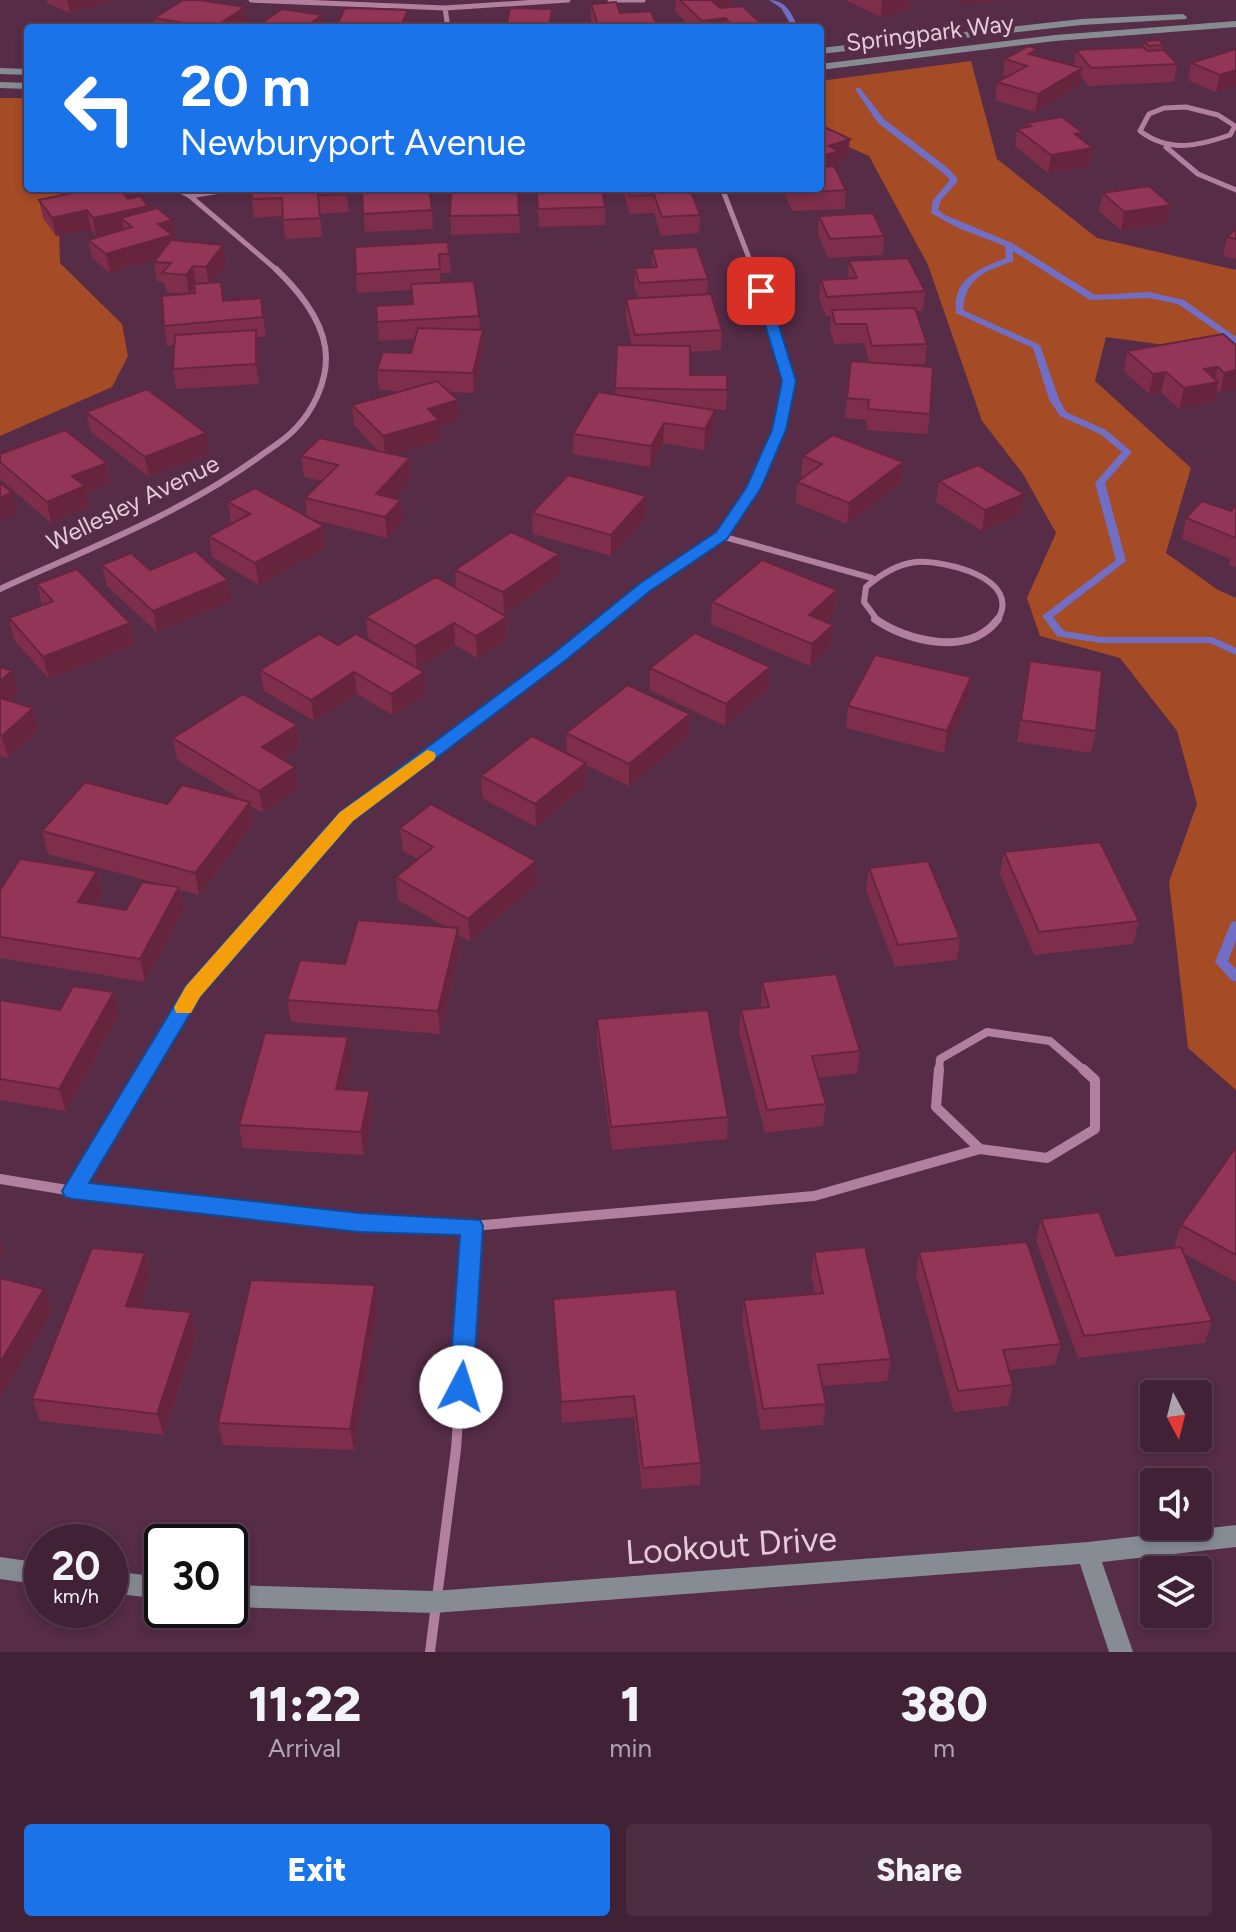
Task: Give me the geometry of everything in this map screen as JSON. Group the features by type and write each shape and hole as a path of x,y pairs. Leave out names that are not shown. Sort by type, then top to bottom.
{"street":[{"path":"251,0 445,8 568,0"},
{"path":"610,0 643,0"},
{"path":"445,8 447,24"},
{"name":"Springpark Way","path":"824,51 1081,22 1236,13"},
{"name":"Springpark Way","path":"824,67 1055,38 1236,24"},
{"path":"0,71 24,72"},
{"path":"0,85 24,86"},
{"path":"1165,147 1192,146 1230,135 1235,126 1227,117 1208,110 1164,108 1149,114 1140,131 1198,174 1236,190"},
{"name":"Wellesley Avenue","path":"0,589 217,486 297,427 316,400 327,370 323,337 311,310 287,281 182,192"},
{"path":"190,196 214,192"},
{"path":"73,1191 193,991 346,817 560,657 644,588 721,536 754,488 779,430 789,381 771,316 724,192"},
{"path":"721,536 872,578 889,567 913,562 940,562 966,568 987,579 1001,594 1004,610 996,624 979,636 954,642 913,639 878,623 865,608 863,592 872,578"},
{"path":"0,1179 73,1191 359,1223 472,1226 636,1214 814,1196 980,1149 1047,1158 1095,1129 1095,1080 1050,1041 1035,1038 987,1032 940,1059 936,1107 980,1149"},
{"path":"430,1652 456,1449 472,1226"},
{"name":"Lookout Drive","path":"248,1597 434,1602 1088,1553 1236,1536"},
{"path":"1088,1553 1121,1652"},
{"path":"0,1568 24,1571"}],"shaded area":[{"path":"971,61 997,159 1097,238 1236,270 1236,358 1210,351 1106,337 1095,381 1191,468 1166,553 1218,590 1236,598 1236,1090 1188,1048 1169,882 1197,804 1177,731 1120,658 1040,636 1027,598 1056,533 1023,474 982,421 928,265 869,156 824,136 824,80"},
{"path":"0,98 24,98 24,192 67,192 59,227 60,263 122,324 128,356 112,387 0,436"}],"building":[{"path":"183,0 245,7 219,24 189,24 154,18"},
{"path":"680,0 721,0 712,1 720,8 742,6 762,24 731,24 725,18 702,21"},
{"path":"616,2 620,13 651,11 656,24 598,24 591,4"},
{"path":"345,8 408,10 402,24 337,24"},
{"path":"510,8 552,9 550,24 507,24"},
{"path":"282,9 322,15 310,24 260,24"},
{"path":"1159,40 1163,45 1149,46 1144,41"},
{"path":"1028,46 1038,49 1029,54 1082,68 1038,94 997,82 1027,66 1005,59"},
{"path":"1143,47 1147,51 1164,50 1177,64 1091,68 1076,50"},
{"path":"1236,49 1236,70 1220,75 1191,63"},
{"path":"1062,117 1083,133 1075,134 1093,148 1051,155 1017,129 1031,126 1026,123"},
{"path":"824,127 850,139 829,146 839,151 824,156"},
{"path":"834,166 846,190 824,191 824,167"},
{"path":"1149,186 1171,205 1124,212 1103,193"},
{"path":"77,192 122,192 128,199 140,196 148,206 93,218 87,210 52,218 39,200"},
{"path":"251,192 347,194 318,195 320,218 283,220 282,198 252,199"},
{"path":"362,192 430,192 432,210 363,214"},
{"path":"518,192 519,215 450,216 451,193"},
{"path":"536,192 603,192 605,207 538,209"},
{"path":"629,192 691,192 700,215 662,217 654,195 630,196"},
{"path":"157,208 172,220 158,224 172,235 106,254 88,240 132,227 121,218"},
{"path":"873,213 884,236 830,239 819,216"},
{"path":"1236,229 1236,239 1227,237"},
{"path":"171,240 223,245 206,267 193,266 186,275 162,273 171,263 154,262"},
{"path":"448,242 449,254 439,254 440,269 356,274 355,247"},
{"path":"697,247 708,279 639,283 635,268 657,267 652,249"},
{"path":"908,258 925,291 827,297 821,280 857,278 849,261"},
{"path":"474,281 479,316 377,322 376,306 413,304 411,284"},
{"path":"221,282 223,301 261,298 263,317 164,326 162,296 195,293 194,284"},
{"path":"711,294 722,330 635,335 626,299"},
{"path":"915,308 927,344 872,346 866,324 835,324 832,310"},
{"path":"418,328 483,330 473,373 377,370 383,352 411,353"},
{"path":"256,330 256,364 173,369 175,335"},
{"path":"1223,334 1236,345 1236,370 1224,373 1218,367 1204,369 1218,382 1184,388 1166,372 1153,374 1127,351"},
{"path":"617,345 690,346 690,375 727,375 727,390 615,388"},
{"path":"851,361 933,367 930,414 868,409 869,400 847,398"},
{"path":"437,381 458,400 428,409 439,420 383,436 352,405"},
{"path":"147,389 206,433 145,457 86,412"},
{"path":"598,392 715,410 705,429 664,423 651,446 573,434"},
{"path":"65,430 107,463 72,476 85,486 47,502 0,462 0,454"},
{"path":"833,435 903,462 849,503 797,482 822,464 803,456"},
{"path":"320,438 410,458 376,494 401,500 385,517 305,498 338,465 301,456"},
{"path":"978,465 1024,494 985,510 939,481"},
{"path":"568,475 646,496 611,535 532,513"},
{"path":"0,483 12,492 0,498"},
{"path":"255,488 324,526 255,563 209,536 250,514 228,502"},
{"path":"1202,501 1231,511 1236,505 1236,538 1186,518"},
{"path":"511,532 559,554 503,592 455,570"},
{"path":"195,551 228,580 153,611 102,565 131,553 150,570"},
{"path":"762,560 837,590 809,615 833,625 812,644 712,602"},
{"path":"77,569 130,623 43,657 9,618 53,601 37,584"},
{"path":"436,577 507,617 476,636 454,623 415,646 366,617"},
{"path":"695,633 770,667 726,704 650,668"},
{"path":"319,634 338,645 356,634 424,672 391,694 354,672 311,700 260,670"},
{"path":"875,655 971,677 947,731 848,706"},
{"path":"1030,661 1102,671 1096,731 1021,720"},
{"path":"0,667 12,671 0,681"},
{"path":"628,685 690,714 629,764 566,733"},
{"path":"243,694 297,725 262,747 295,767 259,791 173,738"},
{"path":"0,698 33,708 2,736 0,735"},
{"path":"532,736 586,763 535,804 481,776"},
{"path":"85,782 167,804 182,785 250,802 195,873 42,831"},
{"path":"431,804 536,861 468,919 396,877 433,847 400,828"},
{"path":"1100,842 1139,921 1039,932 1004,852"},
{"path":"20,859 97,871 78,902 126,910 142,882 179,887 140,959 0,937 0,890"},
{"path":"928,861 960,938 898,945 869,868"},
{"path":"358,920 458,928 438,1011 287,1000 300,960 345,964"},
{"path":"836,974 860,1051 812,1056 826,1104 767,1110 741,1010 769,1007 762,982"},
{"path":"73,986 114,992 59,1089 0,1079 0,1000 60,1010"},
{"path":"708,1010 728,1117 611,1127 597,1019"},
{"path":"265,1033 348,1037 336,1089 370,1091 361,1132 239,1125"},
{"path":"1236,1147 1236,1255 1181,1225"},
{"path":"1099,1212 1116,1256 1181,1247 1212,1321 1084,1336 1041,1219"},
{"path":"1027,1242 1061,1344 1003,1350 1013,1385 958,1391 919,1252"},
{"path":"865,1247 891,1359 818,1365 826,1404 763,1409 744,1300 823,1293 814,1252"},
{"path":"92,1248 145,1253 126,1306 191,1312 157,1414 32,1399"},
{"path":"0,1278 44,1289 0,1363"},
{"path":"251,1280 375,1285 350,1429 218,1423"},
{"path":"676,1289 701,1463 643,1468 634,1396 561,1402 553,1299"}],"waterway":[{"path":"772,0 784,7 794,24"},
{"path":"858,89 881,121 954,180 937,200 934,211 960,226 1009,245"},
{"path":"1009,245 1093,298 1149,295 1181,302 1236,341"},
{"path":"1009,245 1010,259 967,282 959,311 1037,347 1054,399 1063,414 1103,432 1127,452 1100,483 1121,561 1047,616 1061,634 1101,640 1212,640 1236,652"},
{"path":"1236,925 1221,962 1236,977"}],"slow traffic":[{"path":"184,1007 193,991 346,817 427,756"}],"route":[{"path":"461,1387 472,1226 359,1223 73,1191 193,991 346,817 560,657 644,588 721,536 754,488 779,430 789,381 761,291"}]}
